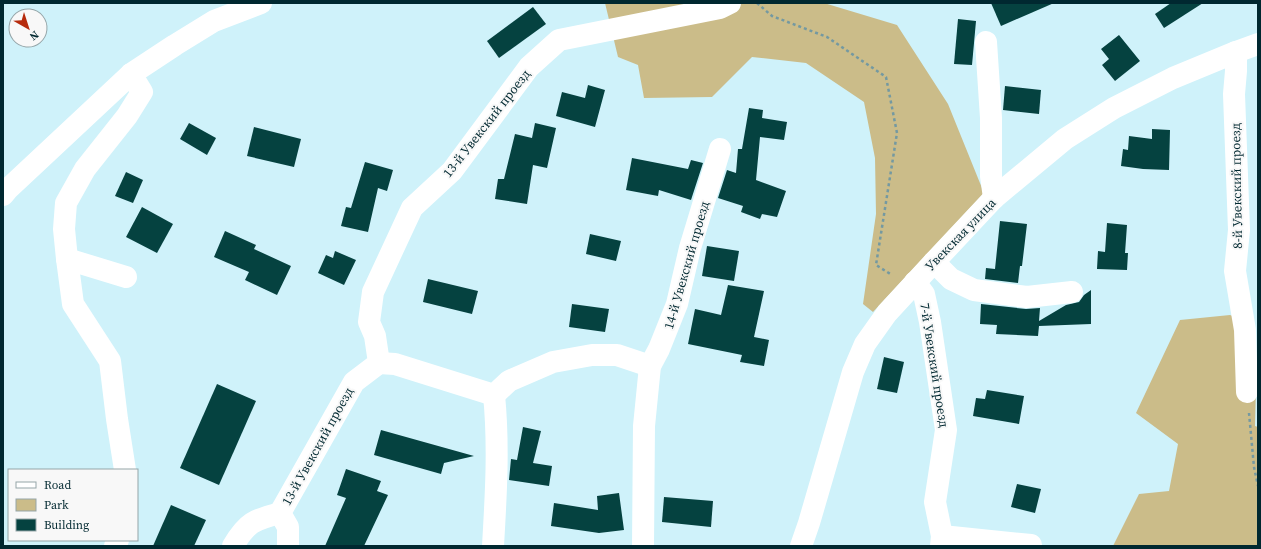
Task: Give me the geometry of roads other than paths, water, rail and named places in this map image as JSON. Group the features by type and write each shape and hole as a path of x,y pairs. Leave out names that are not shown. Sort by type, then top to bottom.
{"street":[{"path":"3,195 131,74 175,45 214,22 261,3"},
{"name":"13-й Увекский проезд","path":"288,546 288,527 280,513 354,382 379,363 375,336 369,322 373,292 412,208 452,171 529,67 559,40 720,8 730,3"},
{"path":"986,42 991,176 994,198"},
{"name":"Увекская улица","path":"801,546 853,372 864,344 887,313 914,282 994,198 1065,139 1114,108 1173,78 1258,44"},
{"name":"8-й Увекский проезд","path":"1236,52 1234,94 1239,230 1235,272 1245,330 1247,392"},
{"path":"125,469 110,361 73,304 66,259 64,229 66,203 85,169 127,116 142,92 131,74"},
{"name":"14-й Увекский проезд","path":"643,546 644,426 650,366 660,349 677,304 690,248 720,149"},
{"path":"66,259 126,277"},
{"path":"934,262 951,279 974,290 1028,297 1072,292"},
{"name":"7-й Увекский проезд","path":"914,282 924,294 930,322 946,430 935,502 942,541"},
{"path":"494,395 509,381 553,362 592,355 617,355 650,366"},
{"path":"379,363 395,364 494,395"},
{"path":"493,546 497,486 497,426 494,395"},
{"path":"233,546 241,532 257,519 280,513"},
{"path":"942,541 1031,545"}]}
